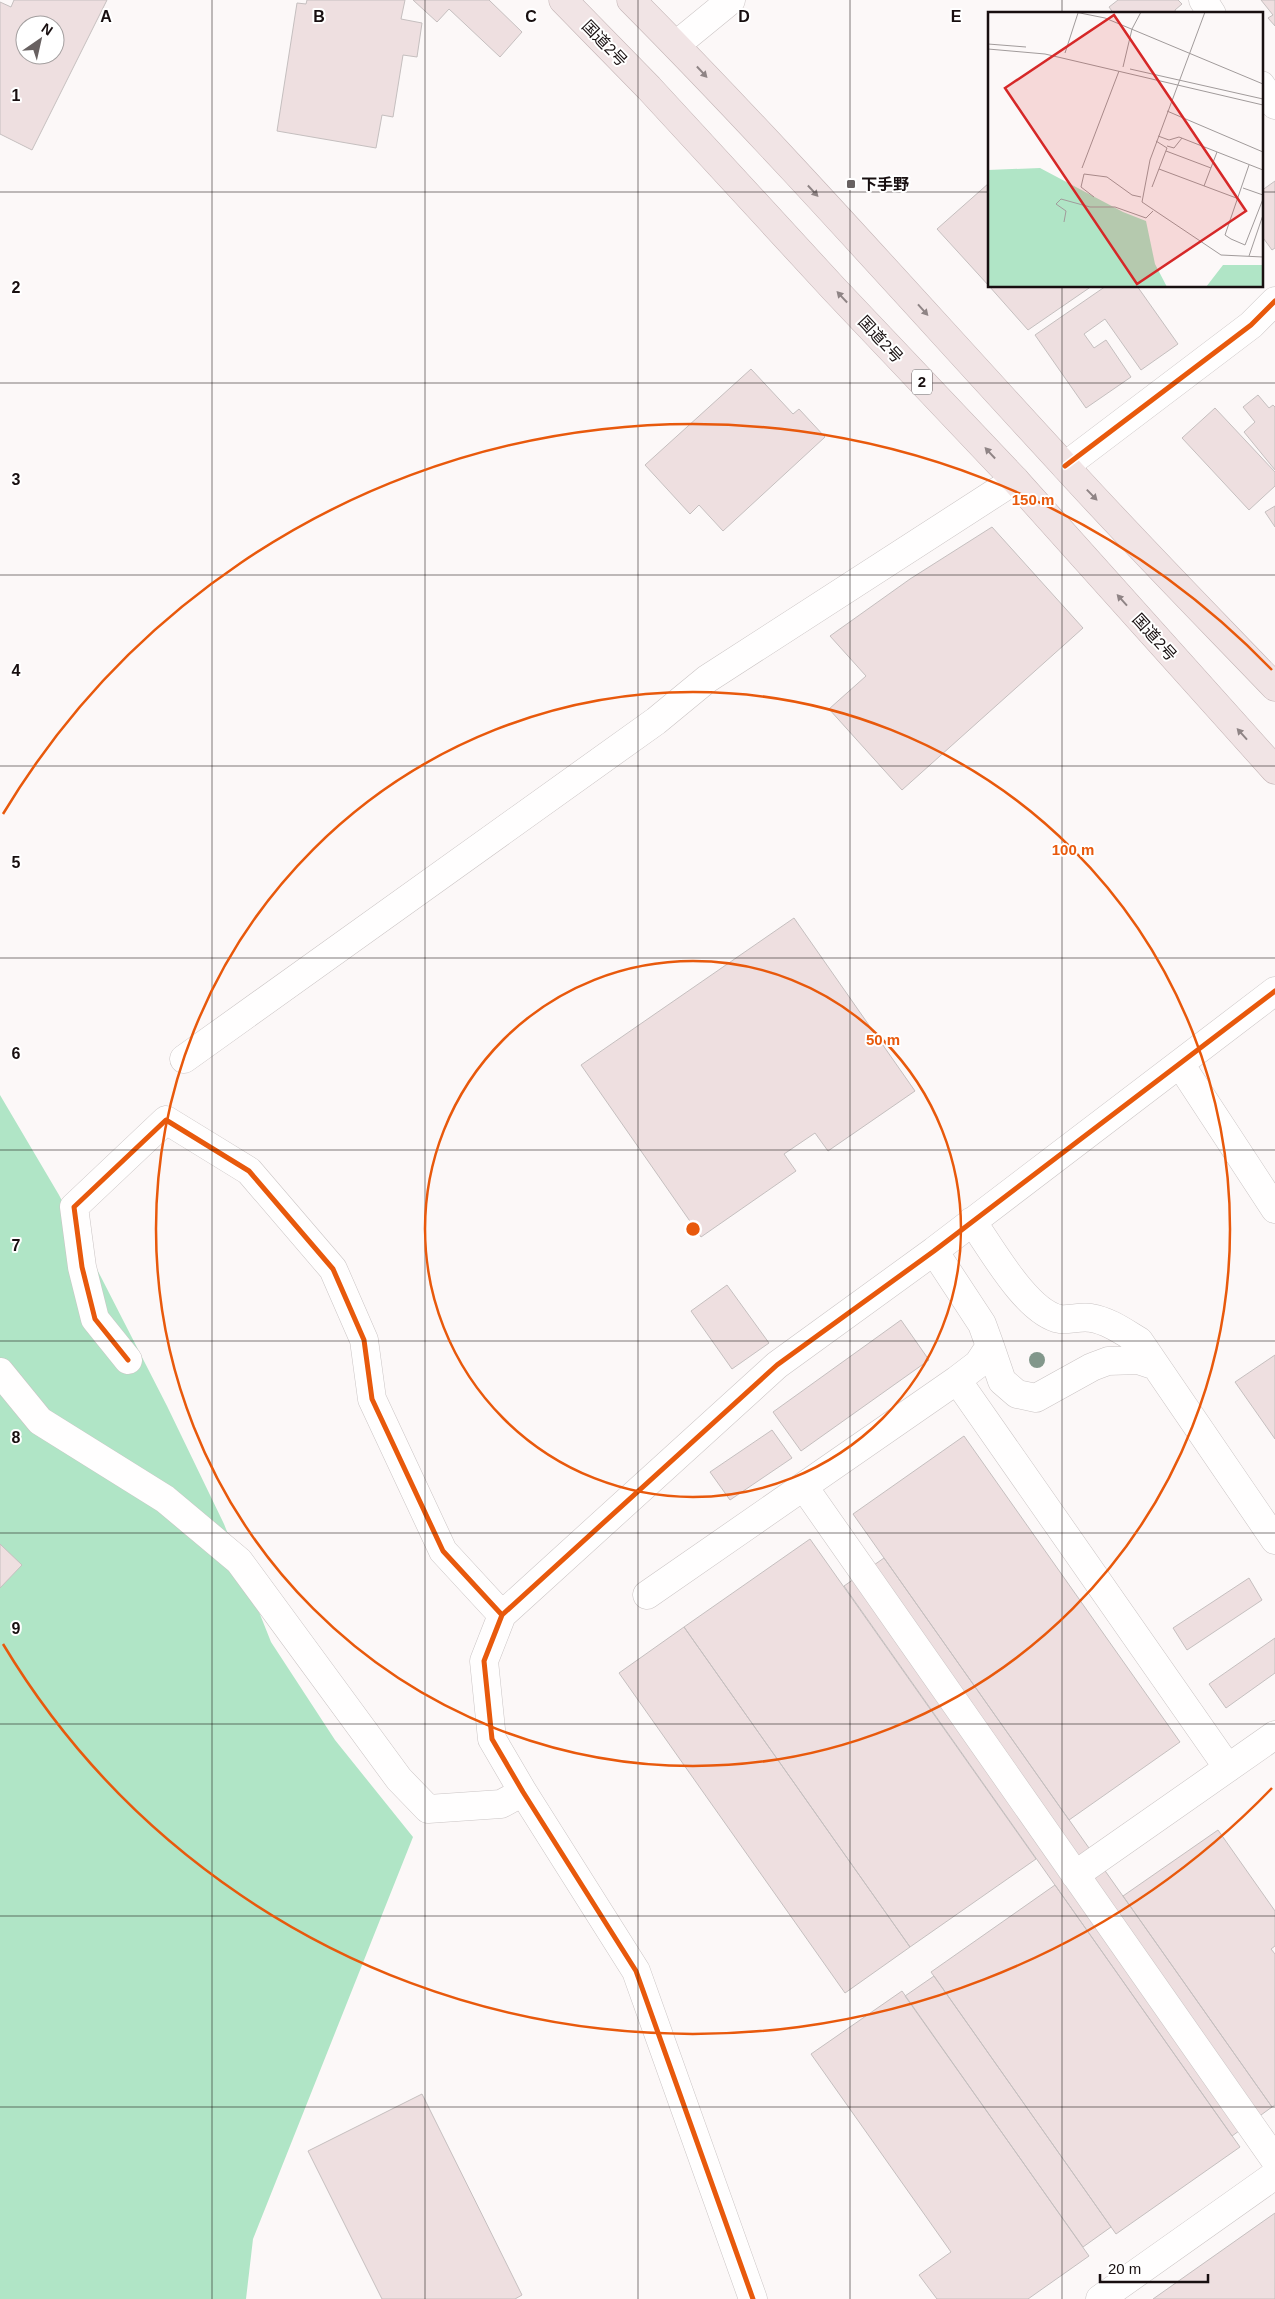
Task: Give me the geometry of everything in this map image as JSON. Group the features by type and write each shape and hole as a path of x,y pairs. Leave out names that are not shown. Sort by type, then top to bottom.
{"highway":[{"name":"国道2号","path":"563,0 649,88 834,289 1015,480 1275,770"},
{"path":"631,0 676,45 872,254 1065,466 1275,687"}],"street":[{"path":"676,45 731,0"},
{"path":"1202,0 1211,12"},
{"path":"1262,86 1275,105"},
{"path":"1065,466 1251,325 1275,301"},
{"path":"184,1059 656,721 707,679 1015,480"},
{"path":"753,2299 636,1971 522,1792 492,1739 484,1661 502,1615 777,1365 934,1251 1275,991"},
{"path":"1180,1064 1275,1209"},
{"path":"128,1360 95,1318 82,1267 74,1207 166,1120 248,1170 333,1269 364,1340 372,1399 443,1551 502,1615"},
{"path":"972,1221 1025,1297 1044,1311 1060,1319 1091,1318 1116,1326 1139,1341 1275,1540"},
{"path":"934,1251 982,1324 1002,1381 1017,1394 1036,1398 1092,1367 1108,1361 1138,1360 1156,1366"},
{"path":"647,1595 957,1380 978,1364 990,1346"},
{"path":"0,1372 40,1420 164,1499 239,1561 399,1779 428,1810 501,1804 522,1792"},
{"path":"957,1380 1228,1768"},
{"path":"804,1487 1275,2160"},
{"path":"1075,1874 1275,1735"},
{"path":"1100,2299 1275,2175"}],"green space":[{"path":"0,1095 59,1195 167,1406 224,1524 271,1642 335,1740 413,1837 253,2239 246,2299 0,2299"}],"building":[{"path":"14,0 107,0 32,150 0,134 0,2 11,7"},
{"path":"307,0 405,0 401,19 422,23 417,57 403,55 393,117 382,115 376,148 277,131 297,3 306,4"},
{"path":"413,0 489,0 522,32 500,57 449,9 437,22"},
{"path":"1118,0 1178,0 1182,4 1175,10 1176,12 1113,12 1109,7"},
{"path":"1261,0 1275,0 1275,26 1268,18 1273,15"},
{"path":"1275,181 1275,248 1272,250 1262,236 1262,190"},
{"path":"988,184 988,285 937,229"},
{"path":"991,288 1089,288 1028,330"},
{"path":"1103,288 1138,288 1178,344 1141,370 1105,319 1084,334 1094,348 1106,340 1131,377 1086,408 1035,335"},
{"path":"751,369 793,414 799,409 825,437 723,531 699,505 690,514 645,465"},
{"path":"1258,395 1269,408 1273,405 1275,407 1275,470 1244,432 1255,422 1243,407"},
{"path":"1215,408 1275,472 1275,486 1249,510 1182,438"},
{"path":"1275,506 1275,527 1265,512"},
{"path":"992,527 1083,628 902,790 829,709 866,676 830,636 910,579"},
{"path":"794,918 915,1091 828,1151 815,1133 784,1154 796,1171 701,1237 581,1065"},
{"path":"727,1285 769,1343 732,1369 691,1311"},
{"path":"901,1320 929,1360 801,1451 773,1412"},
{"path":"1275,1355 1275,1439 1235,1382"},
{"path":"772,1430 792,1458 730,1500 710,1472"},
{"path":"964,1436 1180,1742 1069,1820 853,1514"},
{"path":"810,1539 1036,1859 910,1947 684,1627"},
{"path":"0,1544 22,1565 0,1588"},
{"path":"884,1558 1272,2107 1232,2136 844,1586"},
{"path":"1249,1578 1262,1600 1187,1650 1173,1628"},
{"path":"684,1627 910,1947 845,1993 619,1673"},
{"path":"1275,1638 1275,1673 1226,1708 1209,1684"},
{"path":"1218,1830 1275,1911 1275,1946 1271,1949 1275,1954 1275,2105 1272,2107 1123,1896"},
{"path":"1055,1885 1240,2147 1116,2234 931,1972"},
{"path":"934,1976 1111,2227 1083,2247 905,1996"},
{"path":"902,1991 1089,2256 1028,2299 937,2299 919,2275 951,2252 811,2054"},
{"path":"422,2094 522,2295 515,2299 382,2299 308,2151"},
{"path":"1275,2213 1275,2299 1153,2299"}],"cycle path":[{"path":"1065,466 1251,325 1275,301"},
{"path":"753,2299 636,1971 523,1792 492,1739 484,1661 502,1615 777,1365 934,1251 1275,991"},
{"path":"128,1360 95,1319 82,1267 74,1207 166,1120 249,1171 333,1269 364,1340 372,1399 443,1551 502,1615"}],"place":[{"name":"下手野","path":"851,184"}]}
